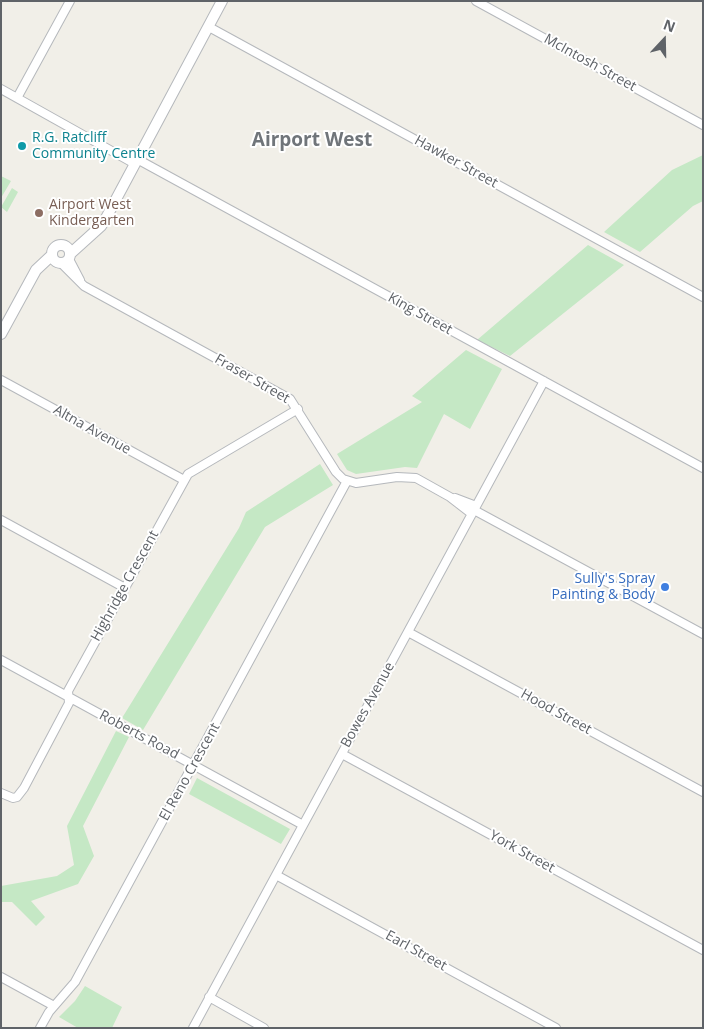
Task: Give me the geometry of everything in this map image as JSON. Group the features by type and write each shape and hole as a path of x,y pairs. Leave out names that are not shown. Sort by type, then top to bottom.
{"street":[{"path":"17,98 70,1"},
{"path":"1,334 32,279 92,233 106,218 222,1"},
{"name":"McIntosh Street","path":"476,1 703,125"},
{"name":"Hawker Street","path":"209,27 703,297"},
{"name":"King Street","path":"1,89 703,468"},
{"name":"Fraser Street","path":"62,257 84,286 285,396 298,409 336,472 348,481"},
{"name":"Altna Avenue","path":"1,380 184,480"},
{"name":"Bowes Avenue","path":"192,1028 544,382"},
{"name":"Highridge Crescent","path":"1,793 13,798 20,794 69,703 68,691 184,480 197,468 298,409"},
{"path":"348,481 356,483 410,477 703,634"},
{"name":"El Reno Crescent","path":"40,1028 54,1006 75,982 348,481"},
{"path":"1,520 125,588"},
{"name":"Hood Street","path":"408,632 703,792"},
{"name":"Roberts Road","path":"1,660 303,825"},
{"name":"York Street","path":"342,754 703,950"},
{"name":"Earl Street","path":"276,875 556,1028"},
{"path":"1,977 54,1006"},
{"path":"209,997 264,1028"}],"green space":[{"path":"703,155 703,201 693,206 640,252 604,232 672,170"},
{"path":"1,176 11,181 1,198"},
{"path":"12,188 18,192 7,212 1,207"},
{"path":"588,245 624,265 510,356 477,340"},
{"path":"466,350 502,369 470,429 444,414 417,468 405,467 356,474 347,470 337,454 422,402 412,396"},
{"path":"320,464 333,485 265,527 143,730 122,718 239,528 246,512"},
{"path":"116,731 129,737 83,826 94,856 78,884 31,901 45,917 36,926 12,902 1,902 1,886 57,876 74,865 67,826"},
{"path":"197,778 290,829 281,844 189,794"},
{"path":"85,986 122,1007 112,1028 78,1028 59,1017 75,1001"}],"place":[{"name":"R.G. Ratcliff Community Centre","path":"22,146"},
{"name":"Airport West Kindergarten","path":"39,213"},
{"name":"Sully's Spray Painting & Body","path":"665,587"}],"district":[{"name":"Airport West","path":"312,141"}]}
